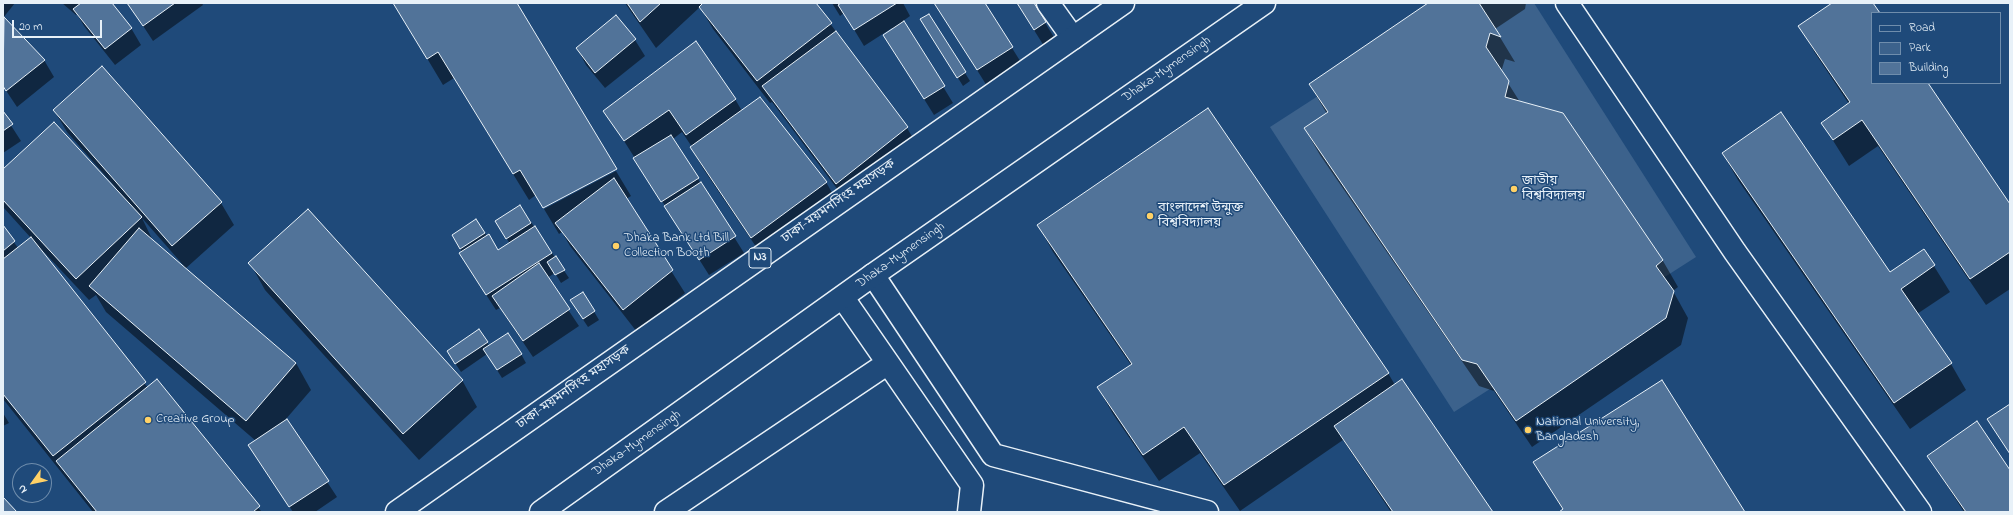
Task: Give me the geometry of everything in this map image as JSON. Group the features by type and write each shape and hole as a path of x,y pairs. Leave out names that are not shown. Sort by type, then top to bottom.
{"main road":[{"path":"1048,3 1073,38"},
{"name":"ঢাকা-ময়মনসিংহ মহাসড়ক","path":"397,512 1123,3"},
{"name":"Dhaka-Mymensingh","path":"541,512 844,298 873,275 1264,3"},
{"path":"1567,3 1734,252 1920,512"},
{"path":"873,275 993,455 1207,512"},
{"path":"844,298 972,485 969,512"},
{"path":"666,512 888,363"}],"green space":[{"path":"1462,3 1534,3 1696,257 1454,412 1270,127"}],"building":[{"path":"81,3 112,3 132,28 105,49 73,9"},
{"path":"127,3 175,3 143,26"},
{"path":"393,3 517,3 617,169 543,208 520,170 513,174 438,52 427,59"},
{"path":"627,3 661,3 640,22"},
{"path":"703,3 816,3 832,23 757,81 699,7"},
{"path":"841,3 897,3 854,30 838,5"},
{"path":"934,3 985,3 1013,47 977,70"},
{"path":"1017,3 1034,3 1046,22 1034,30"},
{"path":"1428,3 1479,3 1501,37 1490,33 1486,47 1509,81 1505,97 1563,113 1663,260 1656,266 1674,291 1666,318 1516,421 1477,364 1462,360 1304,128 1328,112 1309,84"},
{"path":"1832,3 1873,3 1879,12 1871,12 1871,84 1929,84 2010,204 2010,252 1970,279 1862,120 1833,140 1821,123 1850,102 1798,26"},
{"path":"929,14 966,72 957,78 920,19"},
{"path":"616,15 636,39 595,73 576,48"},
{"path":"4,17 45,60 6,91 3,86"},
{"path":"904,21 945,86 924,99 883,35"},
{"path":"836,31 908,127 836,184 762,86"},
{"path":"696,41 736,99 686,135 669,110 624,141 603,111"},
{"path":"102,66 222,202 172,246 53,110"},
{"path":"760,97 827,182 751,238 690,147"},
{"path":"1208,108 1389,373 1224,485 1184,427 1143,455 1097,387 1132,364 1037,225"},
{"path":"3,111 13,124 3,131"},
{"path":"1781,112 1890,272 1924,249 1935,265 1901,289 1952,363 1894,403 1722,153"},
{"path":"54,122 142,217 76,279 3,200 3,169"},
{"path":"671,135 699,178 661,202 633,158"},
{"name":"Dhaka Bank Ltd Bill Collection Booth","path":"614,178 673,270 623,310 555,223"},
{"path":"701,182 736,236 699,260 664,206"},
{"path":"520,205 531,223 506,239 495,221"},
{"path":"308,209 463,380 403,434 248,263"},
{"path":"476,219 485,233 460,249 452,235"},
{"path":"3,225 15,241 3,251"},
{"path":"535,226 552,253 486,295 459,253 489,234 498,250"},
{"path":"139,228 296,363 246,421 89,286"},
{"path":"31,237 146,382 53,456 3,394 3,259"},
{"path":"556,256 565,270 555,275 547,262"},
{"path":"539,263 570,309 523,341 492,296"},
{"path":"583,292 595,311 583,319 570,300"},
{"path":"479,329 488,342 455,364 447,351"},
{"path":"508,333 522,354 497,370 483,349"},
{"name":"Creative Group","path":"157,379 260,506 253,512 97,512 56,461"},
{"path":"1402,379 1493,512 1393,512 1334,426"},
{"path":"1662,380 1745,512 1559,512 1563,509 1533,462"},
{"path":"2010,404 2010,454 1987,419"},
{"path":"287,419 329,481 289,507 248,445"},
{"path":"1977,421 2010,470 2010,512 1966,512 1927,456"},
{"path":"3,497 17,512 3,512"}],"place":[{"name":"জাতীয় বিশ্ববিদ্যালয়","path":"1514,189"},
{"name":"বাংলাদেশ উন্মুক্ত বিশ্ববিদ্যালয়","path":"1150,216"},
{"name":"Dhaka Bank Ltd Bill Collection Booth","path":"616,246"},
{"name":"Creative Group","path":"148,420"},
{"name":"National University, Bangladesh","path":"1528,430"}]}
